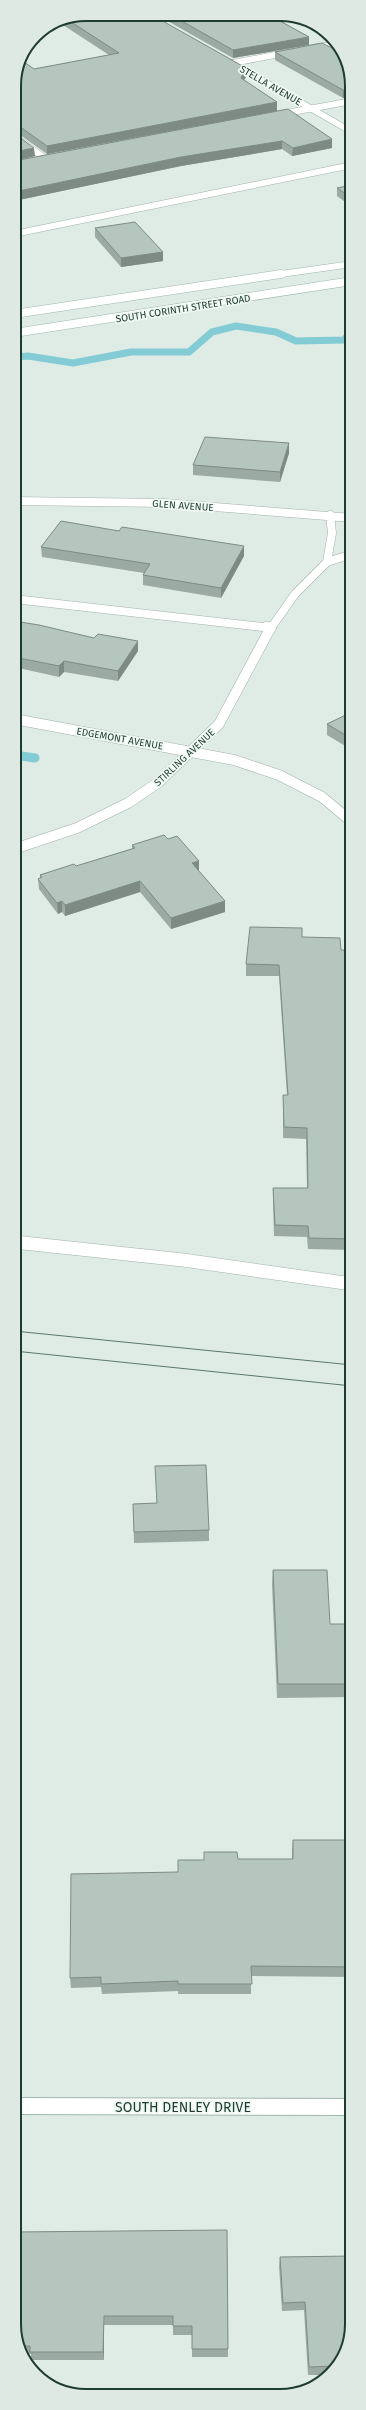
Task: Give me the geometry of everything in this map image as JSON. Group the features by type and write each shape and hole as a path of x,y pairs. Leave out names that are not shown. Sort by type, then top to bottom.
{"street":[{"path":"305,50 331,45"},
{"path":"233,63 297,51"},
{"name":"STELLA AVENUE","path":"226,60 345,128"},
{"path":"272,116 345,101"},
{"path":"21,141 46,159"},
{"path":"33,161 54,157"},
{"path":"21,233 345,165"},
{"name":"SOUTH CORINTH STREET ROAD","path":"21,313 345,265"},
{"name":"SOUTH CORINTH STREET ROAD","path":"21,332 345,282"},
{"name":"GLEN AVENUE","path":"21,501 164,503 345,517"},
{"path":"326,562 332,533 330,515"},
{"name":"STIRLING AVENUE","path":"21,847 77,828 128,803 159,782 193,751 219,724 271,628 295,594 326,562 345,556"},
{"path":"21,600 271,628"},
{"name":"EDGEMONT AVENUE","path":"21,720 193,751 234,760 279,775 322,798 345,816"},
{"path":"21,1243 170,1258 280,1272 345,1283"},
{"name":"SOUTH DENLEY DRIVE","path":"21,2106 345,2107"}],"building":[{"path":"163,21 246,68 241,78 277,102 47,146 21,128 21,86 22,73 25,63 34,69 119,53 72,22"},
{"path":"182,21 280,21 309,37 233,50"},
{"path":"322,43 334,49 342,65 345,90 343,90 275,52"},
{"path":"288,109 332,139 293,148 282,141 181,157 21,191 21,160"},
{"path":"21,138 34,148 21,151"},
{"path":"345,186 345,193 337,188"},
{"path":"135,222 163,252 121,258 95,228"},
{"path":"205,437 289,443 280,472 193,465"},
{"path":"61,521 119,531 122,527 244,546 221,588 143,575 150,564 41,547"},
{"path":"21,622 94,638 98,634 138,641 118,671 64,661 59,666 21,658"},
{"path":"345,715 345,735 327,724"},
{"path":"164,835 168,839 177,836 199,861 192,863 225,901 171,918 140,881 65,905 62,901 57,903 38,879 42,877 40,875 74,864 76,866 135,848 132,845"},
{"path":"250,927 302,928 302,937 340,938 341,950 345,950 345,1239 309,1238 308,1226 275,1225 273,1188 308,1188 307,1128 284,1127 283,1095 288,1095 279,965 246,964"},
{"path":"206,1465 209,1530 134,1532 133,1504 157,1503 155,1466"},
{"path":"273,1570 327,1570 330,1624 345,1624 345,1684 278,1684"},
{"path":"293,1840 345,1840 345,1967 251,1966 252,1984 178,1984 178,1981 101,1984 101,1977 70,1978 71,1874 178,1872 178,1860 204,1860 204,1852 237,1852 238,1859 293,1859"},
{"path":"227,2230 228,2349 192,2349 192,2326 173,2326 173,2316 104,2316 103,2352 30,2352 30,2346 25,2346 23,2341 21,2328 21,2232"},
{"path":"345,2256 344,2337 342,2345 330,2366 309,2367 305,2302 283,2303 280,2257"}],"waterway":[{"path":"21,356 28,356 73,363 131,352 189,352 212,332 236,326 276,332 296,341 344,340 345,339"},
{"path":"21,756 35,758"}],"tram line":[{"path":"21,1332 345,1364"},
{"path":"21,1352 345,1385"}]}
